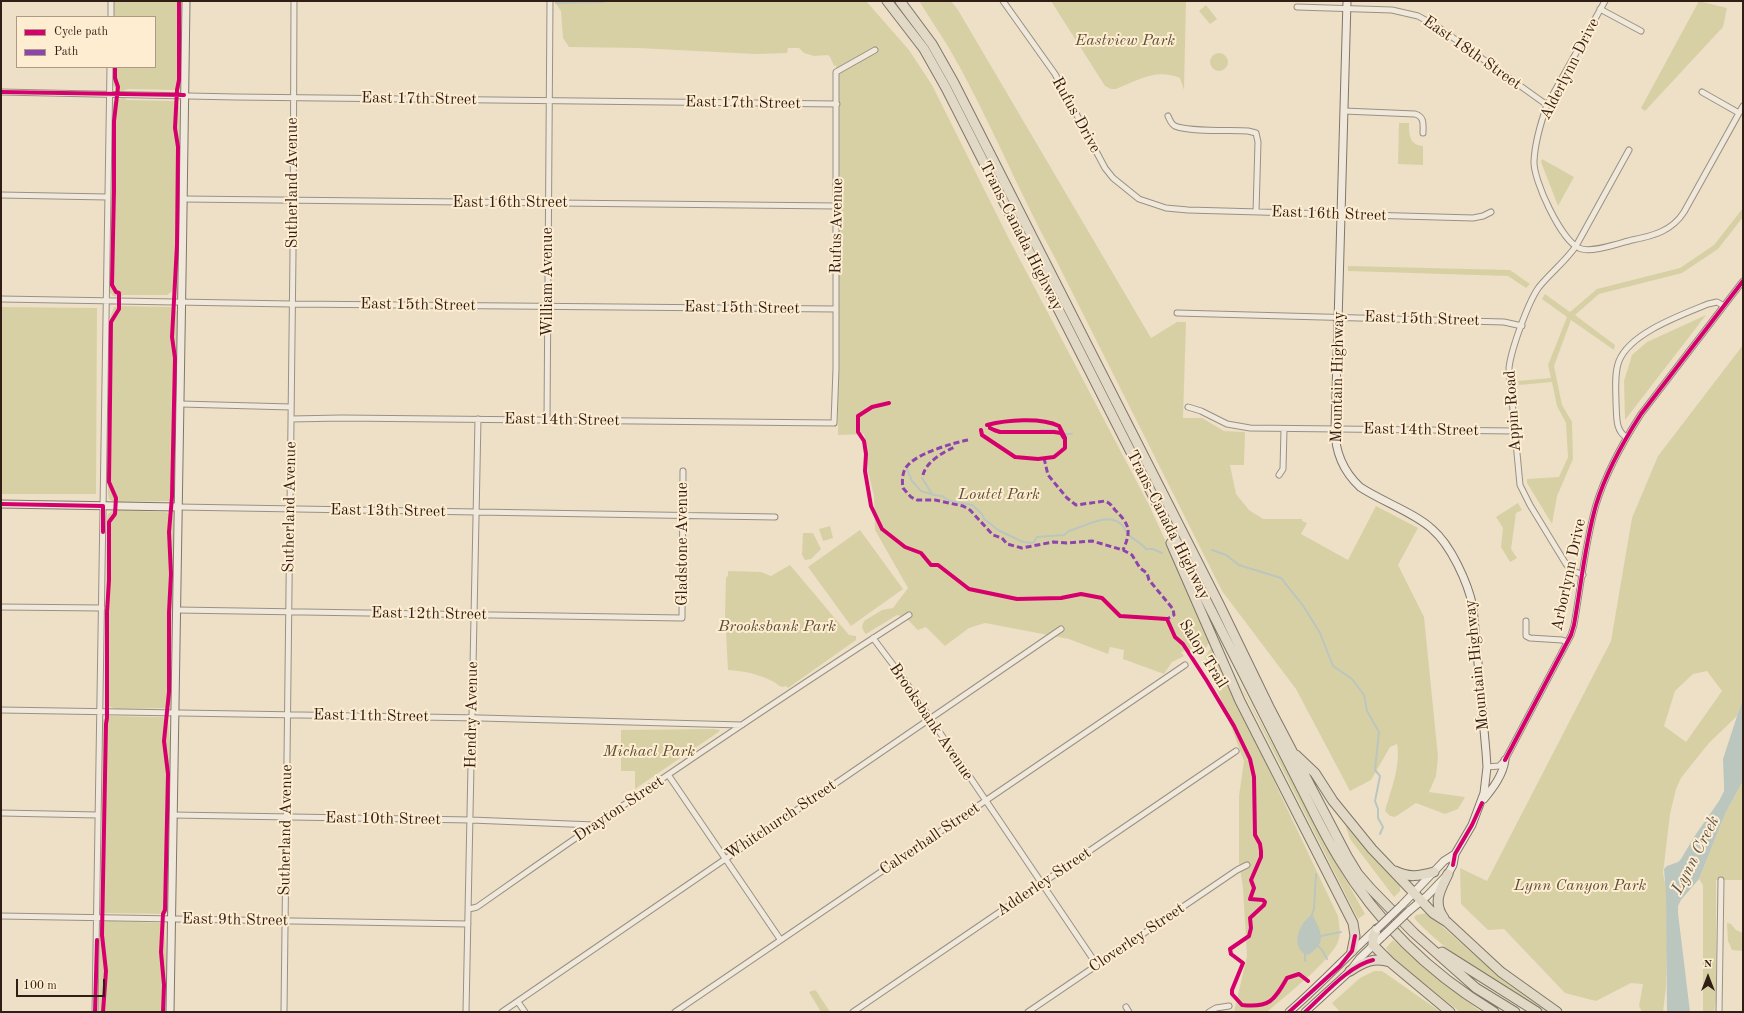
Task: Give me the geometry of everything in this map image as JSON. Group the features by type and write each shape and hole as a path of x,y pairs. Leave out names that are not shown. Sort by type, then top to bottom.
{"highway":[{"name":"Trans-Canada Highway","path":"887,1 912,31 939,74 1328,841 1352,879 1380,916 1413,951 1449,982 1494,1012"},
{"name":"Trans-Canada Highway","path":"900,1 932,44 954,83 1335,837 1358,874 1384,904 1420,939"},
{"path":"1163,515 1170,542 1240,700 1353,923 1355,936 1352,951"},
{"path":"1291,750 1315,773 1333,801 1372,849 1433,913 1447,922"},
{"path":"1392,870 1405,876 1422,876 1434,872"},
{"path":"1448,874 1440,888 1438,900 1440,913 1447,922 1501,972 1557,1012"},
{"path":"1380,932 1373,937 1373,945 1390,962 1450,1012"},
{"path":"1420,939 1476,988 1515,1012"},
{"path":"1420,939 1536,1012"},
{"path":"1350,971 1363,963 1373,960 1390,962"}],"main road":[{"path":"170,1012 181,404 181,302 186,1"},
{"name":"Mountain Highway","path":"1347,1 1335,429 1338,454 1352,480 1370,494 1432,528 1447,546 1468,590 1475,623 1487,767 1482,803 1472,826 1455,854 1453,865 1448,874 1427,896 1417,897 1402,905 1380,932"},
{"name":"East 13th Street","path":"1,504 178,507"},
{"path":"1482,803 1493,789 1504,767 1505,760"},
{"name":"Mountain Highway","path":"1289,1012 1340,966 1352,951 1408,911 1434,872 1444,861 1455,854"},
{"path":"1305,1012 1350,971 1373,945"}],"street":[{"path":"111,1 111,16"},
{"name":"Sutherland Avenue","path":"284,1012 294,1"},
{"name":"William Avenue","path":"547,420 550,1"},
{"name":"Rufus Drive","path":"1003,1 1055,74 1105,168 1113,178 1139,199 1166,208"},
{"name":"Alderlynn Drive","path":"1576,246 1571,243 1554,219 1537,176 1534,163 1540,126 1548,105 1605,1"},
{"name":"East 18th Street","path":"1298,7 1402,11 1428,20 1548,105"},
{"path":"1600,9 1641,31"},
{"name":"Rufus Avenue","path":"834,423 836,368 837,206 836,72 874,50"},
{"path":"95,1012 102,608 105,300 110,68"},
{"name":"East 17th Street","path":"1,92 837,104"},
{"path":"1702,92 1739,113"},
{"path":"1576,246 1586,250 1650,236 1661,232 1680,218 1743,106"},
{"path":"1344,112 1415,114 1421,117 1423,121 1423,133"},
{"path":"1168,116 1171,122 1176,126 1194,129 1248,130 1256,133 1258,142 1256,212"},
{"name":"Appin Road","path":"1583,575 1571,570 1566,564 1523,493 1518,474 1509,368 1512,350 1536,292 1576,246 1629,150"},
{"path":"1,195 107,197"},
{"name":"East 16th Street","path":"183,199 837,206"},
{"name":"East 16th Street","path":"1166,208 1473,218 1483,216 1491,212"},
{"name":"Arborlynn Drive","path":"1505,760 1567,642 1574,625 1596,505 1610,469 1626,437 1641,414 1743,281"},
{"name":"East 15th Street","path":"1,299 292,304 836,309"},
{"path":"1626,437 1619,431 1617,421 1616,373 1619,360 1623,353 1630,344 1646,332 1708,304 1717,302 1724,306"},
{"name":"East 15th Street","path":"1177,313 1504,322 1522,326"},
{"path":"181,404 291,407"},
{"name":"East 14th Street","path":"1188,407 1201,411 1227,424 1250,428 1514,431"},
{"name":"East 14th Street","path":"291,419 478,419 834,423"},
{"name":"Hendry Avenue","path":"466,1012 478,419"},
{"path":"1279,474 1283,469 1284,429"},
{"name":"Gladstone Avenue","path":"682,618 684,516 683,471"},
{"name":"East 13th Street","path":"178,507 775,517"},
{"path":"1,607 102,608"},
{"name":"East 12th Street","path":"177,610 682,618"},
{"name":"Drayton Street","path":"469,909 477,908 594,825 909,615"},
{"path":"1526,621 1526,636 1530,638 1562,640 1567,642"},
{"name":"Whitchurch Street","path":"502,1012 1061,629"},
{"name":"Brooksbank Avenue","path":"873,638 903,678 985,802 1097,965"},
{"name":"Calverhall Street","path":"675,1012 1185,665"},
{"name":"East 11th Street","path":"1,710 473,717 742,725"},
{"name":"Adderley Street","path":"853,1012 1236,751"},
{"path":"1487,767 1499,766 1505,760"},
{"path":"669,776 780,940"},
{"path":"1,813 98,815"},
{"name":"East 10th Street","path":"173,815 471,820 594,825"},
{"name":"Cloverley Street","path":"1028,1012 1237,870 1247,865"},
{"path":"1719,1012 1721,880"},
{"name":"East 9th Street","path":"1,916 468,924"},
{"path":"518,1002 525,1012"},
{"path":"1209,1012 1216,1008 1229,1006"},
{"path":"1126,1007 1129,1012"}],"green space":[{"path":"114,1 183,1 180,89 128,89 118,91 115,89 113,81 113,68 156,68 156,16 114,16"},
{"name":"Loutet Park","path":"554,1 866,1 909,50 932,85 1008,237 1149,505 1178,568 1215,630 1212,636 1215,642 1208,644 1203,654 1198,647 1181,652 1184,656 1172,662 1164,674 1123,659 1124,650 1110,647 1108,654 1069,639 985,623 969,628 945,646 926,627 918,630 905,617 897,615 866,634 862,627 864,621 882,610 893,608 908,588 875,530 874,496 868,472 864,434 838,435 836,65 834,66 828,55 814,56 804,53 799,48 788,48 787,53 756,54 637,48 569,47 563,38 561,11"},
{"path":"919,1 951,1 958,10 1151,338 1177,322 1186,322 1183,418 1202,418 1224,431 1245,432 1244,465 1230,465 1236,494 1249,510 1263,519 1302,519 1302,521 1307,523 1301,534 1348,560 1376,506 1418,528 1398,565 1424,617 1438,757 1436,776 1429,792 1465,797 1458,809 1445,814 1416,803 1395,817 1390,816 1385,811 1397,769 1397,744 1390,747 1371,780 1350,791 1296,689 1222,591 1028,206 977,99 949,48"},
{"name":"Eastview Park","path":"1051,1 1186,1 1184,90 1180,78 1163,74 1147,76 1116,89 1111,89 1105,86"},
{"path":"1699,1 1727,8 1723,27 1645,111 1641,108"},
{"path":"1206,5 1217,19 1210,24 1199,11"},
{"path":"1215,53 1223,53 1228,58 1226,69 1223,71 1215,71 1210,66 1210,58"},
{"path":"124,98 127,100 175,101 179,106 180,147 177,288 167,295 123,295 121,297 113,296 109,292 113,102 117,99"},
{"path":"1399,123 1409,123 1412,141 1415,144 1423,146 1423,165 1398,164"},
{"path":"1542,159 1574,177 1558,206 1541,162"},
{"path":"1743,208 1743,217 1718,249 1682,273 1599,294 1575,315 1615,345 1614,350 1571,320 1554,366 1562,405 1572,422 1573,459 1557,496 1552,524 1527,483 1527,479 1559,477 1568,457 1566,423 1557,406 1552,382 1519,385 1518,381 1551,378 1548,365 1567,317 1542,299 1545,294 1570,312 1597,289 1680,268 1714,245"},
{"path":"1348,266 1510,270 1530,284 1526,288 1508,276 1348,271"},
{"path":"1,307 97,308 96,494 1,494"},
{"path":"114,307 170,307 175,309 177,312 178,345 175,497 170,501 114,502 109,499 110,318"},
{"path":"1706,315 1625,420 1624,381 1632,355 1647,342"},
{"name":"Lynn Canyon Park","path":"1743,345 1743,698 1737,716 1709,743 1681,778 1676,789 1670,814 1663,873 1666,888 1667,949 1666,987 1663,1012 1642,1012 1639,1006 1643,984 1631,983 1596,1001 1565,993 1504,929 1488,930 1461,904 1460,868 1487,881 1611,641 1632,518 1658,456","holes":["1707,671 1722,691 1686,742 1664,726 1675,691 1693,674"]},
{"path":"1518,503 1522,510 1516,513 1511,549 1517,558 1510,562 1501,547 1503,528 1496,517"},
{"path":"114,510 165,512 169,513 173,517 172,703 168,708 116,709 105,705 107,519 108,514"},
{"path":"830,526 833,538 823,541 819,529"},
{"path":"860,530 903,589 851,626 808,567"},
{"path":"803,533 813,533 821,549 811,559 805,560 802,555"},
{"name":"Brooksbank Park","path":"790,565 849,635 856,636 856,640 788,688 786,686 781,687 774,682 756,675 728,670 725,614 726,578 728,571 761,572 771,576"},
{"path":"1211,648 1338,916 1340,930 1339,941 1332,952 1295,989 1267,1012 1234,1012 1247,956 1243,888 1239,862 1239,796 1244,761 1205,657"},
{"path":"1231,667 1365,914 1358,919"},
{"path":"109,716 168,718 171,756 168,911 165,914 105,913 101,910 103,720"},
{"name":"Michael Park","path":"714,729 720,731 635,789 635,771 621,771 621,730"},
{"path":"1743,781 1743,880 1716,880 1716,1000 1714,1012 1703,1012 1703,885 1699,879 1726,812"},
{"path":"1345,824 1400,886 1400,891 1394,897 1350,839"},
{"path":"1427,913 1504,981 1547,1012 1532,1005 1476,969 1437,940 1414,918 1416,915"},
{"path":"106,921 164,923 167,973 167,1012 99,1012 100,928 101,924"},
{"path":"1727,923 1731,924 1736,930 1743,933 1743,951 1732,950 1728,941"},
{"path":"1393,940 1481,1012 1460,1012 1394,960 1386,948"},
{"path":"1374,971 1382,971 1441,1012 1340,1012 1332,1003 1360,978"},
{"path":"815,990 830,1012 821,1012 809,992"}],"water":[{"name":"Lynn Creek","path":"1743,698 1743,781 1726,812 1699,879 1681,900 1678,906 1690,1012 1667,1012 1666,894 1664,869 1681,859 1724,791 1723,759"},
{"path":"1311,915 1319,928 1321,937 1318,946 1308,955 1303,953 1298,946 1298,933 1305,921"}],"waterway":[{"path":"556,3 604,1"},
{"path":"1041,430 1055,430 1059,434"},
{"path":"1063,434 1072,434"},
{"path":"907,469 912,481 921,491 942,496 950,501 972,505 982,514 984,519 998,530 1023,542 1033,543 1037,537 1064,535 1069,531 1096,521 1110,519 1122,525 1127,533 1146,549 1153,549 1162,553"},
{"path":"922,478 932,494"},
{"path":"1212,550 1226,555 1239,565 1281,578 1304,607 1320,633 1333,666 1352,679 1364,695 1367,711 1379,732 1375,770 1380,776 1375,801 1378,809 1378,818 1383,827 1380,834"},
{"path":"1311,917 1314,909 1316,874"},
{"path":"1321,936 1341,932"},
{"path":"1318,946 1327,959"},
{"path":"1305,953 1305,961"}],"marked path":[{"path":"968,440 924,454 909,464 903,474 903,488 911,497 917,500 935,500 963,506 970,510 993,535 1002,538 1007,544 1022,548 1053,542 1067,543 1092,541 1123,550 1132,555 1140,568 1147,573 1149,580 1173,609 1174,615 1167,619"},
{"path":"923,475 931,462 955,447"},
{"path":"1044,458 1048,475 1067,498 1076,505 1105,501 1120,515 1128,528 1128,537 1123,550"}],"cycle path":[{"path":"177,90 179,80 179,1"},
{"path":"103,1012 106,971 102,935 107,718 109,522 115,514 116,498 109,482 111,322 119,309 119,293 116,292 112,285 114,121 118,87 115,78 115,68"},
{"path":"163,1012 164,985 161,952 163,914 165,910 168,774 164,741 169,692 169,612 171,574 169,532 172,497 175,358 172,337 177,245 178,147 175,128 177,90"},
{"path":"1,92 184,95"},
{"path":"1505,760 1571,635 1592,519 1600,493 1616,458 1641,414 1743,281"},
{"name":"Salop Trail","path":"889,403 872,407 858,416 858,432 864,441 866,454 865,471 871,506 882,529 905,547 921,553 931,565 938,565 969,589 1017,599 1061,598 1081,594 1102,598 1120,616 1167,619 1175,637 1183,644 1234,726 1250,759 1254,777 1255,835 1260,844 1261,857 1251,880 1254,888 1250,899 1263,900 1265,902 1264,905 1250,918 1251,928 1249,936 1230,949 1231,954 1243,963 1232,990 1232,994 1242,1005 1251,1006 1265,1004 1274,997 1287,978 1299,974 1308,981"},
{"path":"981,430 982,435 1015,457 1038,459 1054,457 1065,448 1065,438 1059,426 1052,423 1023,420 987,425"},
{"path":"990,428 1000,432 1054,432 1061,433 1064,438"},
{"path":"1,504 103,506 103,532"},
{"path":"1453,865 1455,854 1472,825 1482,803"},
{"path":"1289,1012 1340,966 1352,951 1355,936"},
{"path":"95,1012 97,940"},
{"path":"1305,1012 1354,968 1373,960"}]}
